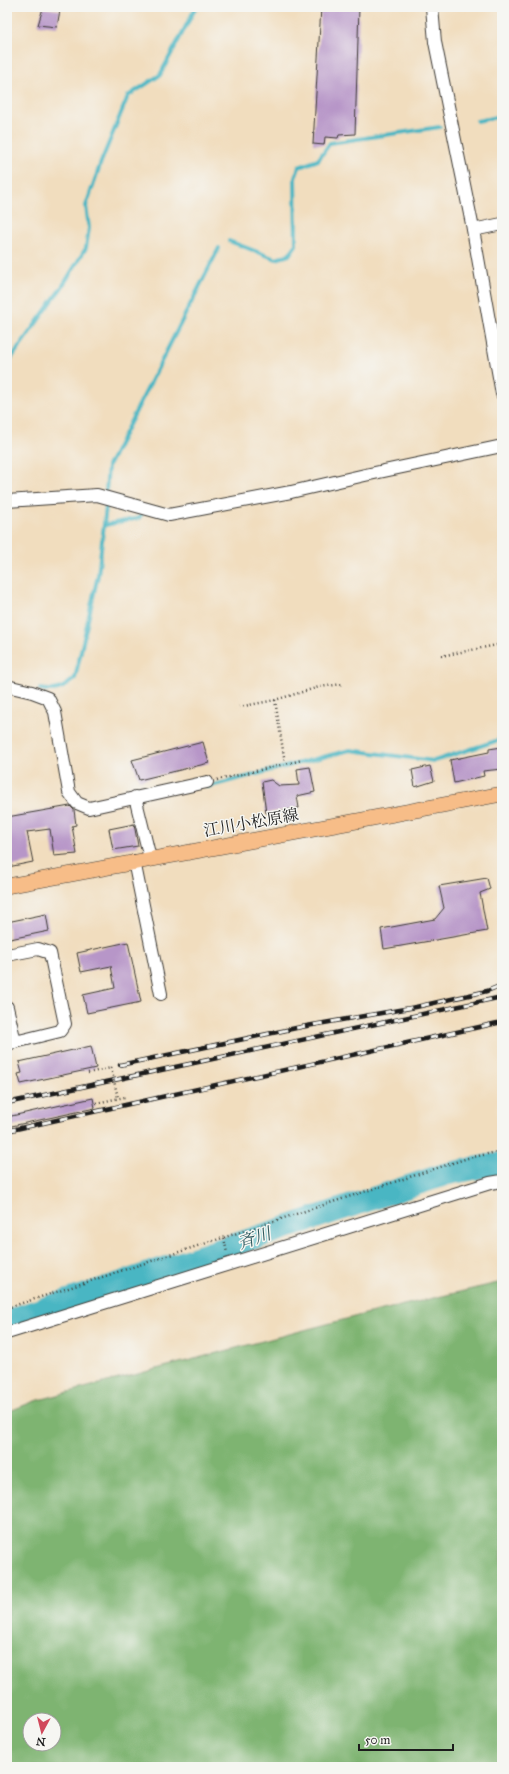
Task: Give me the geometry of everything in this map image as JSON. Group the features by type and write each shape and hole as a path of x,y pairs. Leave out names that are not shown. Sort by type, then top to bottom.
{"main road":[{"name":"江川小松原線","path":"7,886 150,858 502,794"}],"street":[{"path":"432,7 435,42 473,230 502,394"},
{"path":"473,230 502,224"},
{"path":"7,501 97,495 169,516 291,492 365,474 502,446"},
{"path":"7,686 32,692 48,698 55,712 69,792 76,803 89,808 207,782"},
{"path":"135,797 150,858"},
{"path":"134,861 161,994"},
{"path":"7,955 38,949 50,953 65,1024 60,1031 11,1043 7,1007"},
{"path":"7,1333 490,1183 502,1181"}],"path":[{"path":"442,656 502,644"},
{"path":"239,707 275,700 319,686 343,684"},
{"path":"275,700 285,763"},
{"path":"207,782 302,760"},
{"path":"110,1064 118,1098"},
{"path":"88,1073 111,1068"},
{"path":"96,1103 124,1097"},
{"path":"7,1308 468,1158 502,1151"}],"green space":[{"path":"502,1282 502,1767 7,1767 7,1412 35,1401 365,1314"}],"building":[{"path":"321,7 359,7 355,134 339,135 338,138 325,137 324,145 313,144"},
{"path":"43,8 60,10 57,27 38,25"},
{"path":"203,742 209,763 139,780 132,760"},
{"path":"502,747 502,769 483,771 484,776 454,783 450,760 489,752 489,749"},
{"path":"430,766 434,781 415,787 412,770"},
{"path":"310,767 315,792 297,796 299,808 266,813 262,782 271,780 279,786 299,785 297,769"},
{"path":"70,806 74,810 76,825 72,826 77,854 54,856 50,829 27,832 33,862 8,867 7,817"},
{"path":"134,824 138,846 113,850 109,829"},
{"path":"487,878 490,889 480,893 487,931 384,949 381,929 435,919 444,908 439,886"},
{"path":"46,914 49,931 10,939 7,922"},
{"path":"128,942 141,1002 87,1013 83,995 115,988 111,966 81,972 77,953"},
{"path":"91,1046 96,1068 21,1084 18,1074 22,1073 19,1062"},
{"path":"93,1098 95,1108 7,1127 7,1117"}],"waterway":[{"path":"7,364 62,287 86,248 89,228 86,206 101,162 128,96 160,75 196,7"},
{"path":"477,121 502,116"},
{"path":"229,241 276,259 289,255 296,245 295,178 299,167 318,160 330,143 440,127"},
{"path":"106,492 108,466 219,248"},
{"path":"40,689 59,689 67,685 75,678 98,575 106,507"},
{"path":"105,525 139,518 143,512"},
{"path":"207,787 350,750 434,761 502,739"},
{"name":"斉川","path":"7,1321 446,1174 502,1163"}],"railway":[{"path":"120,1065 301,1027 416,1007 487,991 502,985"},
{"path":"7,1103 502,997"},
{"path":"7,1131 502,1022"}]}
